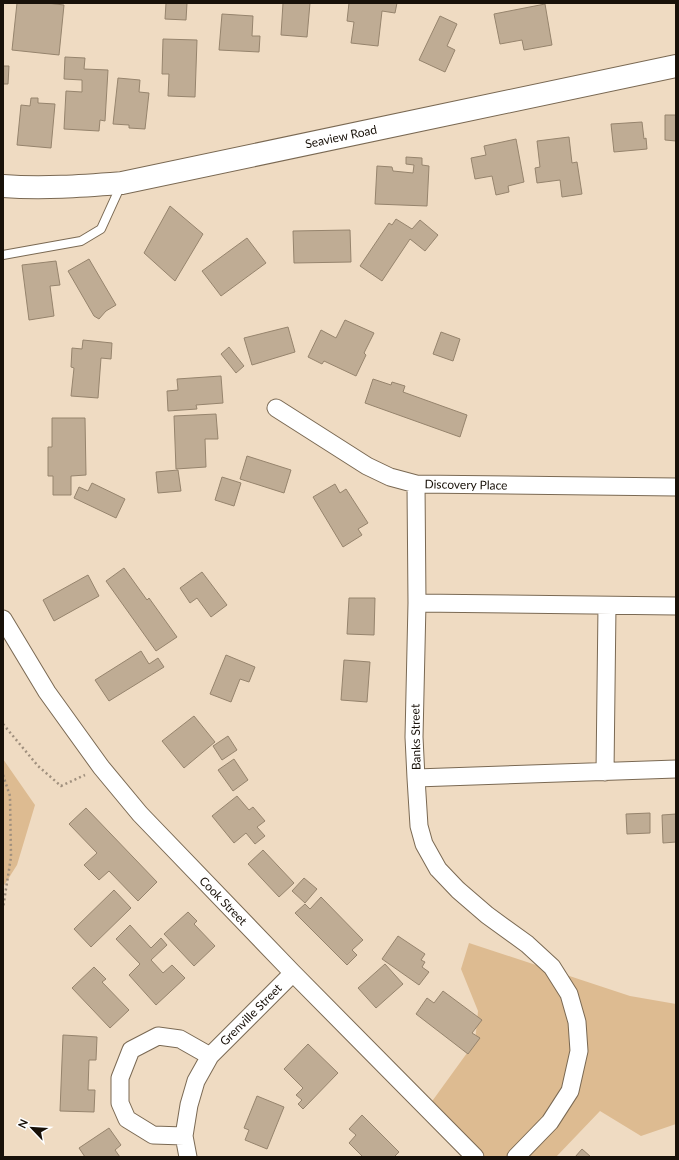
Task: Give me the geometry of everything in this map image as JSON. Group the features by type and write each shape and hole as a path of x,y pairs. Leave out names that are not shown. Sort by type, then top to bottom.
{"street":[{"name":"Seaview Road","path":"3,186 19,188 76,187 122,183 676,66"},
{"name":"Discovery Place","path":"276,408 367,466 390,477 416,484 676,487"},
{"name":"Banks Street","path":"416,484 417,603 414,737 416,778 676,769"},
{"path":"417,603 676,606"},
{"path":"605,772 608,606"},
{"name":"Cook Street","path":"3,619 47,692 101,767 140,814 293,973 475,1157"},
{"path":"416,778 419,826 424,844 438,869 464,895 527,944 552,967 569,994 577,1022 579,1051 570,1091 550,1122 516,1157"},
{"name":"Grenville Street","path":"188,1157 184,1136 189,1105 196,1081 210,1056 293,973"},
{"name":"Grenville Street","path":"184,1136 153,1135 127,1120 120,1104 120,1078 131,1050 158,1036 180,1039 210,1056"}],"lane":[{"path":"3,255 81,241 101,229 122,183"}],"path":[{"path":"3,724 38,766 61,786 101,767"},
{"path":"3,775 10,796 11,857 3,908"}],"shaded area":[{"path":"3,759 35,805 17,865 3,887"},
{"path":"469,943 630,996 676,1004 676,1124 641,1136 600,1111 556,1157 473,1157 425,1111 475,1042 478,1011 461,969"}],"building":[{"path":"17,3 47,3 64,5 59,55 12,50"},
{"path":"166,3 187,3 186,20 165,19"},
{"path":"283,3 310,3 307,37 281,35"},
{"path":"349,3 397,3 395,13 382,11 378,46 351,43 354,22 347,21"},
{"path":"545,4 552,45 524,50 522,40 500,44 494,14"},
{"path":"222,14 253,16 252,36 260,36 259,52 219,50"},
{"path":"440,16 457,24 447,46 455,50 445,72 419,60"},
{"path":"163,39 197,40 195,97 168,96 169,74 162,74"},
{"path":"65,57 85,58 84,69 108,70 105,121 100,120 99,131 64,129 66,91 82,92 82,80 64,79"},
{"path":"3,66 9,66 8,84 3,84"},
{"path":"118,78 140,80 139,92 149,93 145,129 129,128 129,125 113,124"},
{"path":"31,98 38,98 38,103 55,104 51,148 17,145 21,105 30,106"},
{"path":"665,115 676,115 676,141 665,140"},
{"path":"642,122 647,149 614,152 611,124"},
{"path":"569,137 572,163 577,162 582,194 562,197 560,180 537,183 535,168 540,167 537,141"},
{"path":"516,139 524,182 508,186 509,192 496,195 492,176 475,179 471,158 486,155 484,146"},
{"path":"406,157 422,158 422,165 429,166 427,206 375,204 377,166 392,167 393,171 413,173 414,165 406,164"},
{"path":"170,206 203,234 175,281 144,253"},
{"path":"396,219 412,229 420,220 438,235 425,251 410,239 382,281 360,266 389,223 392,225"},
{"path":"350,230 351,262 294,263 293,231"},
{"path":"247,238 266,263 221,296 202,271"},
{"path":"89,259 116,305 106,311 99,319 94,316 68,271"},
{"path":"56,261 60,285 50,286 54,316 29,320 22,265"},
{"path":"345,320 374,333 364,353 366,355 356,376 324,361 322,364 308,357 321,330 336,338"},
{"path":"288,327 295,352 252,365 244,338"},
{"path":"441,332 460,339 453,361 433,354"},
{"path":"83,340 112,343 111,359 101,358 98,398 71,396 74,368 71,367 72,348 82,349"},
{"path":"229,347 244,366 236,373 221,354"},
{"path":"221,376 223,403 196,405 197,409 168,411 167,391 178,390 177,379"},
{"path":"373,379 391,385 392,382 405,386 403,392 467,415 460,437 365,403"},
{"path":"216,414 218,439 205,439 206,467 176,469 174,416"},
{"path":"52,418 85,418 86,475 71,476 71,495 53,495 53,476 48,476 48,447 52,447"},
{"path":"247,456 291,470 284,493 240,479"},
{"path":"178,470 181,491 158,493 156,472"},
{"path":"222,477 241,483 234,506 215,500"},
{"path":"92,483 125,499 116,518 74,498 79,487 88,491"},
{"path":"335,484 340,493 346,489 368,523 358,529 362,535 343,547 313,497"},
{"path":"124,568 147,600 149,598 177,637 156,651 106,581"},
{"path":"202,572 227,605 211,617 197,598 190,603 180,588"},
{"path":"88,575 99,596 54,621 43,600"},
{"path":"349,598 375,598 374,635 347,634"},
{"path":"141,651 149,664 158,658 164,667 109,701 95,680"},
{"path":"226,655 255,667 249,682 240,679 231,702 210,694"},
{"path":"344,660 370,662 367,702 341,700"},
{"path":"194,716 215,742 184,768 162,741"},
{"path":"228,736 237,750 222,760 213,746"},
{"path":"234,759 248,780 233,791 218,770"},
{"path":"237,796 249,810 253,807 265,821 257,827 265,836 255,844 246,833 234,843 212,816"},
{"path":"86,808 157,882 138,901 109,871 99,880 84,865 97,853 69,824"},
{"path":"650,813 650,833 627,834 626,814"},
{"path":"676,814 676,842 663,843 662,815"},
{"path":"263,850 294,883 279,897 248,864"},
{"path":"304,878 317,889 305,903 292,891"},
{"path":"114,890 131,908 91,947 74,929"},
{"path":"321,897 363,940 352,950 357,955 347,965 295,913 305,904 310,909"},
{"path":"188,912 197,921 194,924 215,946 194,966 164,934"},
{"path":"130,925 151,948 161,938 167,945 151,960 163,973 172,965 185,978 156,1005 129,975 140,964 116,939"},
{"path":"398,936 425,954 421,960 425,962 422,967 429,972 419,985 382,959"},
{"path":"385,964 403,984 376,1008 358,988"},
{"path":"94,967 106,979 102,982 129,1010 110,1028 72,988"},
{"path":"443,991 482,1020 472,1033 480,1038 468,1054 416,1014 427,998 434,1003"},
{"path":"63,1035 97,1037 96,1060 89,1060 88,1090 95,1090 94,1112 60,1111"},
{"path":"308,1044 338,1073 303,1109 298,1104 302,1100 296,1095 303,1088 284,1069"},
{"path":"257,1096 284,1107 267,1149 245,1140 249,1130 244,1128"},
{"path":"362,1115 399,1152 394,1157 363,1157 349,1143 356,1135 349,1129"},
{"path":"109,1128 121,1145 115,1150 120,1157 85,1157 79,1148"},
{"path":"582,1149 591,1157 575,1157"}]}
